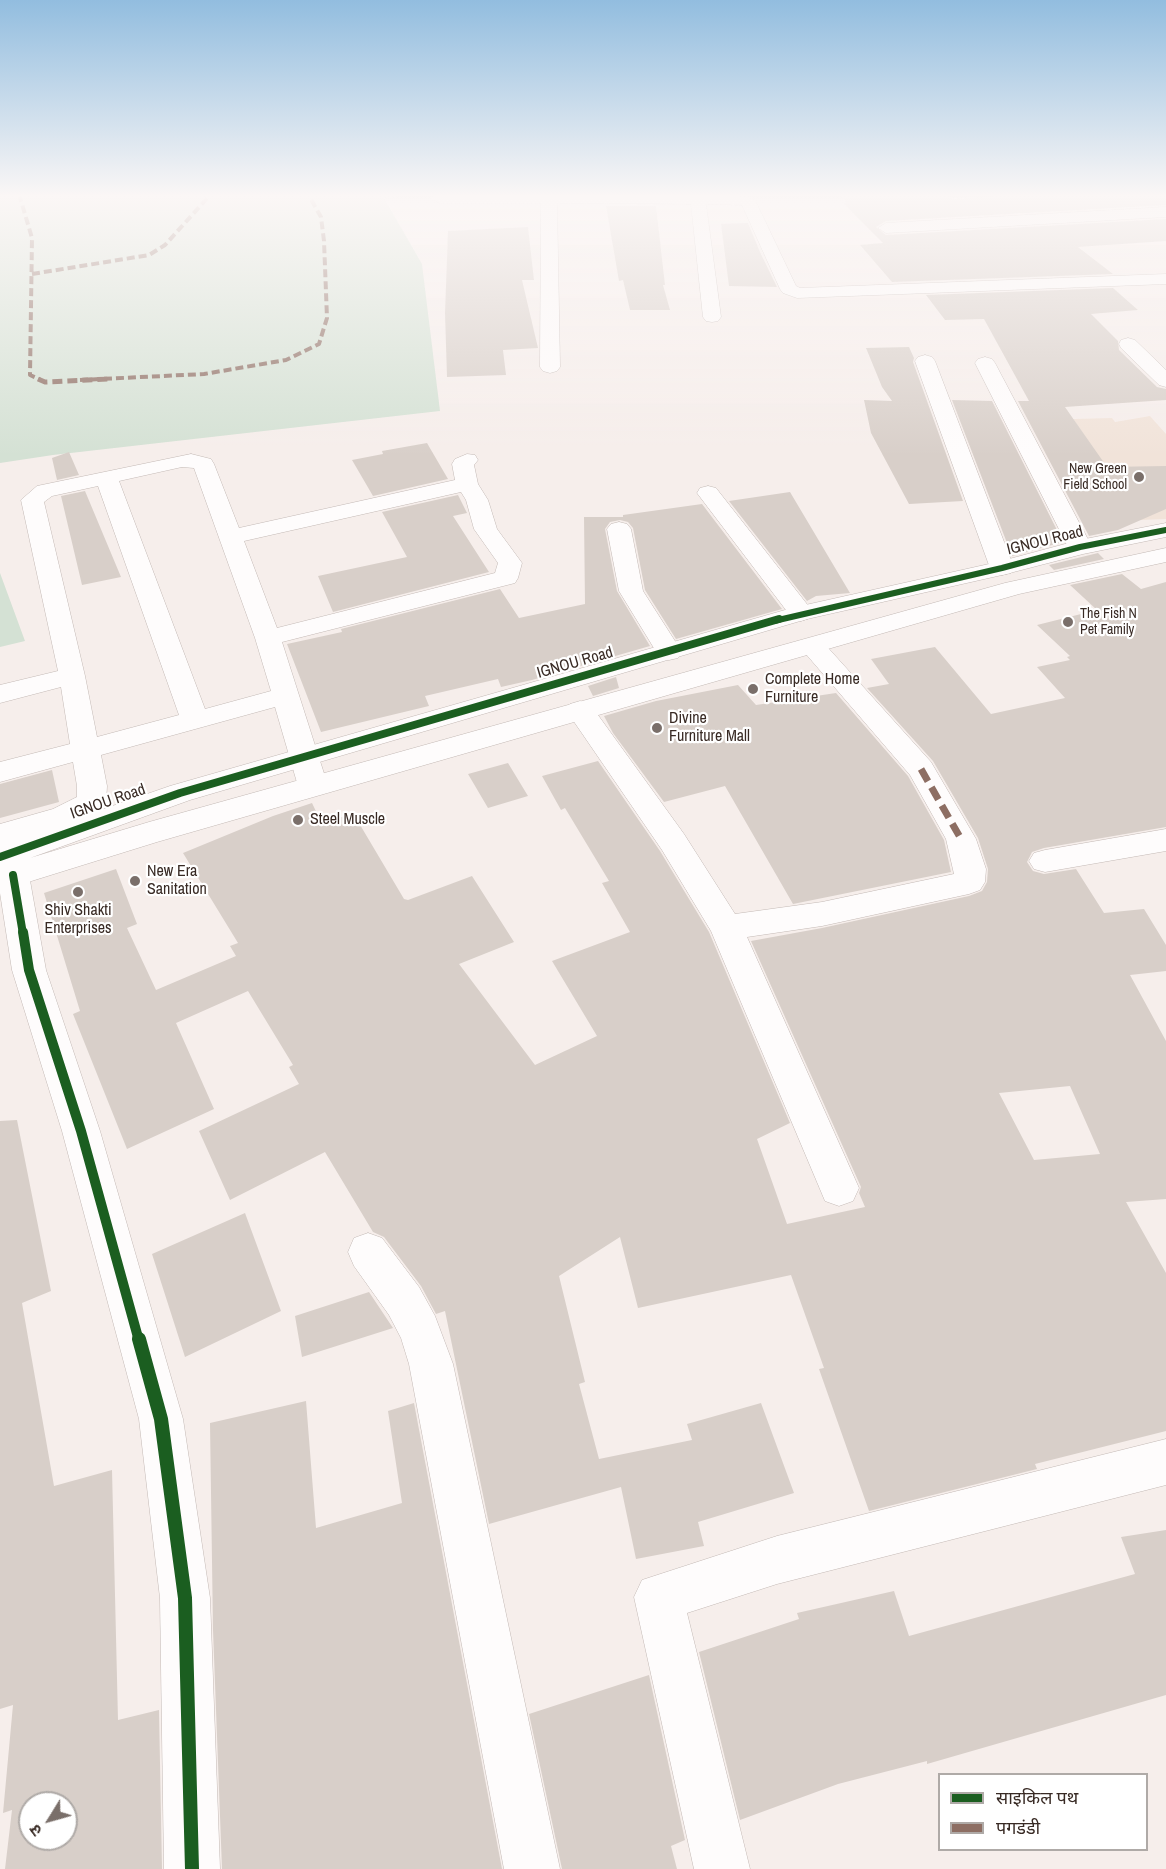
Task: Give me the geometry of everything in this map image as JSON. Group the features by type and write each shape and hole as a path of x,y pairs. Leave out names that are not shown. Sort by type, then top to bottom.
{"street":[{"path":"549,281 550,367"},
{"path":"708,281 712,317"},
{"path":"785,281 789,290 797,293 1107,281"},
{"path":"1128,344 1166,381"},
{"path":"925,361 1002,568"},
{"path":"984,363 1080,547"},
{"path":"0,835 64,816 91,802 92,786 72,676 32,500 45,490 182,461 191,460 203,464 268,638 313,786"},
{"path":"231,537 467,472 486,529 510,562 506,579 268,638"},
{"path":"106,477 195,720"},
{"path":"708,493 801,613"},
{"path":"619,529 631,591 669,652"},
{"name":"IGNOU Road","path":"4,870 180,793 302,756 801,613 1002,568 1080,547 1166,530"},
{"path":"192,1869 184,1598 161,1419 81,1131 29,970 4,870 313,786 1014,588 1166,555"},
{"path":"726,928 822,914 969,882 970,869 961,839 921,769 812,646"},
{"path":"0,694 72,676"},
{"path":"0,772 285,696"},
{"path":"580,710 673,842 726,928 839,1188"},
{"path":"1045,861 1166,840"},
{"path":"368,1252 404,1301 420,1331 431,1364 532,1869"},
{"path":"722,1869 659,1597 777,1560 1166,1462"}],"shaded area":[{"name":"New Green Field School","path":"1150,416 1166,434 1166,519 1140,520 1073,419 1112,418 1115,422"}],"green space":[{"path":"0,281 424,281 440,411 0,463"},
{"path":"0,573 25,641 0,647"}],"building":[{"path":"446,281 522,281 538,348 503,350 506,375 447,377"},
{"path":"623,281 665,281 665,285 663,285 670,310 630,310"},
{"path":"728,281 774,281 777,287 729,286"},
{"path":"1113,288 1138,310 1091,314 1118,341 1119,350 1157,387 1166,389 1166,400 1065,407 1107,467 1166,466 1166,509 1118,530 1089,536 1018,401 1029,401 984,319 945,320 926,295"},
{"path":"909,347 963,501 909,504 871,433 864,400 892,401 882,387 866,348"},
{"path":"952,400 992,401 1063,542 1012,556"},
{"path":"427,443 448,479 373,496 352,460 383,454 382,451"},
{"path":"69,452 79,475 57,480 52,458"},
{"path":"85,491 121,577 82,585 61,496"},
{"path":"790,492 850,593 816,596 807,601 729,501"},
{"path":"458,495 467,513 453,516 489,572 333,612 318,576 407,557 382,512"},
{"path":"702,504 782,609 676,639 645,590 633,528 628,522 620,520 610,522 605,529 617,591 650,646 501,687 498,679 425,696 429,706 321,732 287,644 342,632 341,629 500,589 519,618 585,604 584,517 623,517 623,515"},
{"path":"1098,553 1104,559 1054,570 1049,565"},
{"path":"1122,574 1141,589 1166,582 1166,827 1044,848 1032,852 1027,862 1033,871 1044,874 1076,869 1104,913 1144,909 1166,945 1166,971 1130,975 1166,1041 1166,1199 1126,1202 1166,1273 1166,1431 1035,1464 1037,1469 869,1511 819,1369 824,1368 791,1275 638,1308 620,1237 559,1276 585,1382 579,1384 599,1459 692,1440 687,1424 761,1403 794,1493 698,1522 704,1546 636,1559 621,1487 489,1524 445,1311 436,1314 421,1286 384,1237 373,1232 325,1152 230,1200 199,1131 299,1084 289,1067 293,1065 248,991 176,1023 214,1109 127,1149 73,1014 80,1011 44,893 116,869 137,924 127,928 156,990 236,956 230,946 238,943 183,853 273,816 312,803 322,824 353,813 404,899 408,900 472,876 514,942 459,964 535,1065 597,1036 552,961 630,932 602,883 609,881 565,808 561,810 542,776 598,761 660,851 709,932 790,1123 757,1139 787,1224 865,1207 859,1193 861,1187 751,941 822,928 969,896 982,891 987,882 988,869 978,838 933,761 867,688 889,684 871,659 935,647 991,714 1065,698 1037,667 1070,660 1067,657 1070,656 1037,625 1097,610 1070,585","holes":["1070,1086 1100,1154 1034,1160 999,1093"]},
{"path":"616,677 619,688 593,696 588,686"},
{"path":"738,685 756,705 836,693 908,776 944,840 951,872 793,904 725,786 664,802 613,733 604,716 656,701"},
{"path":"508,763 528,796 488,808 468,774"},
{"path":"52,770 59,802 0,818 0,784"},
{"path":"17,1120 51,1291 22,1303 54,1486 112,1470 118,1720 159,1710 162,1869 5,1869 12,1810 3,1813 13,1705 0,1709 0,1121"},
{"path":"245,1213 281,1311 185,1357 152,1254"},
{"path":"369,1292 393,1328 302,1357 295,1316"},
{"path":"306,1401 316,1528 402,1503 388,1411 414,1403 502,1869 222,1869 213,1630 210,1423"},
{"path":"1166,1530 1166,1695 927,1764 927,1761 838,1784 740,1820 699,1652 799,1619 797,1613 894,1591 909,1636 1135,1574 1121,1537"},
{"path":"649,1675 685,1840 671,1846 677,1869 562,1869 529,1714"}],"marked path":[{"path":"31,281 30,375 45,382 204,374 286,360 319,344 327,318 326,281"},
{"path":"921,769 961,839"}],"cycle path":[{"path":"0,857 180,793 801,613 1002,568 1080,547 1166,530"},
{"path":"13,875 29,970 81,1131 161,1419 185,1598 192,1869"}],"place":[{"name":"New Green Field School","path":"1139,477"},
{"name":"The Fish N Pet Family","path":"1068,622"},
{"name":"Complete Home Furniture","path":"753,689"},
{"name":"Divine Furniture Mall","path":"657,728"},
{"name":"Steel Muscle","path":"298,820"},
{"name":"New Era Sanitation","path":"135,881"},
{"name":"Shiv Shakti Enterprises","path":"78,892"}]}
